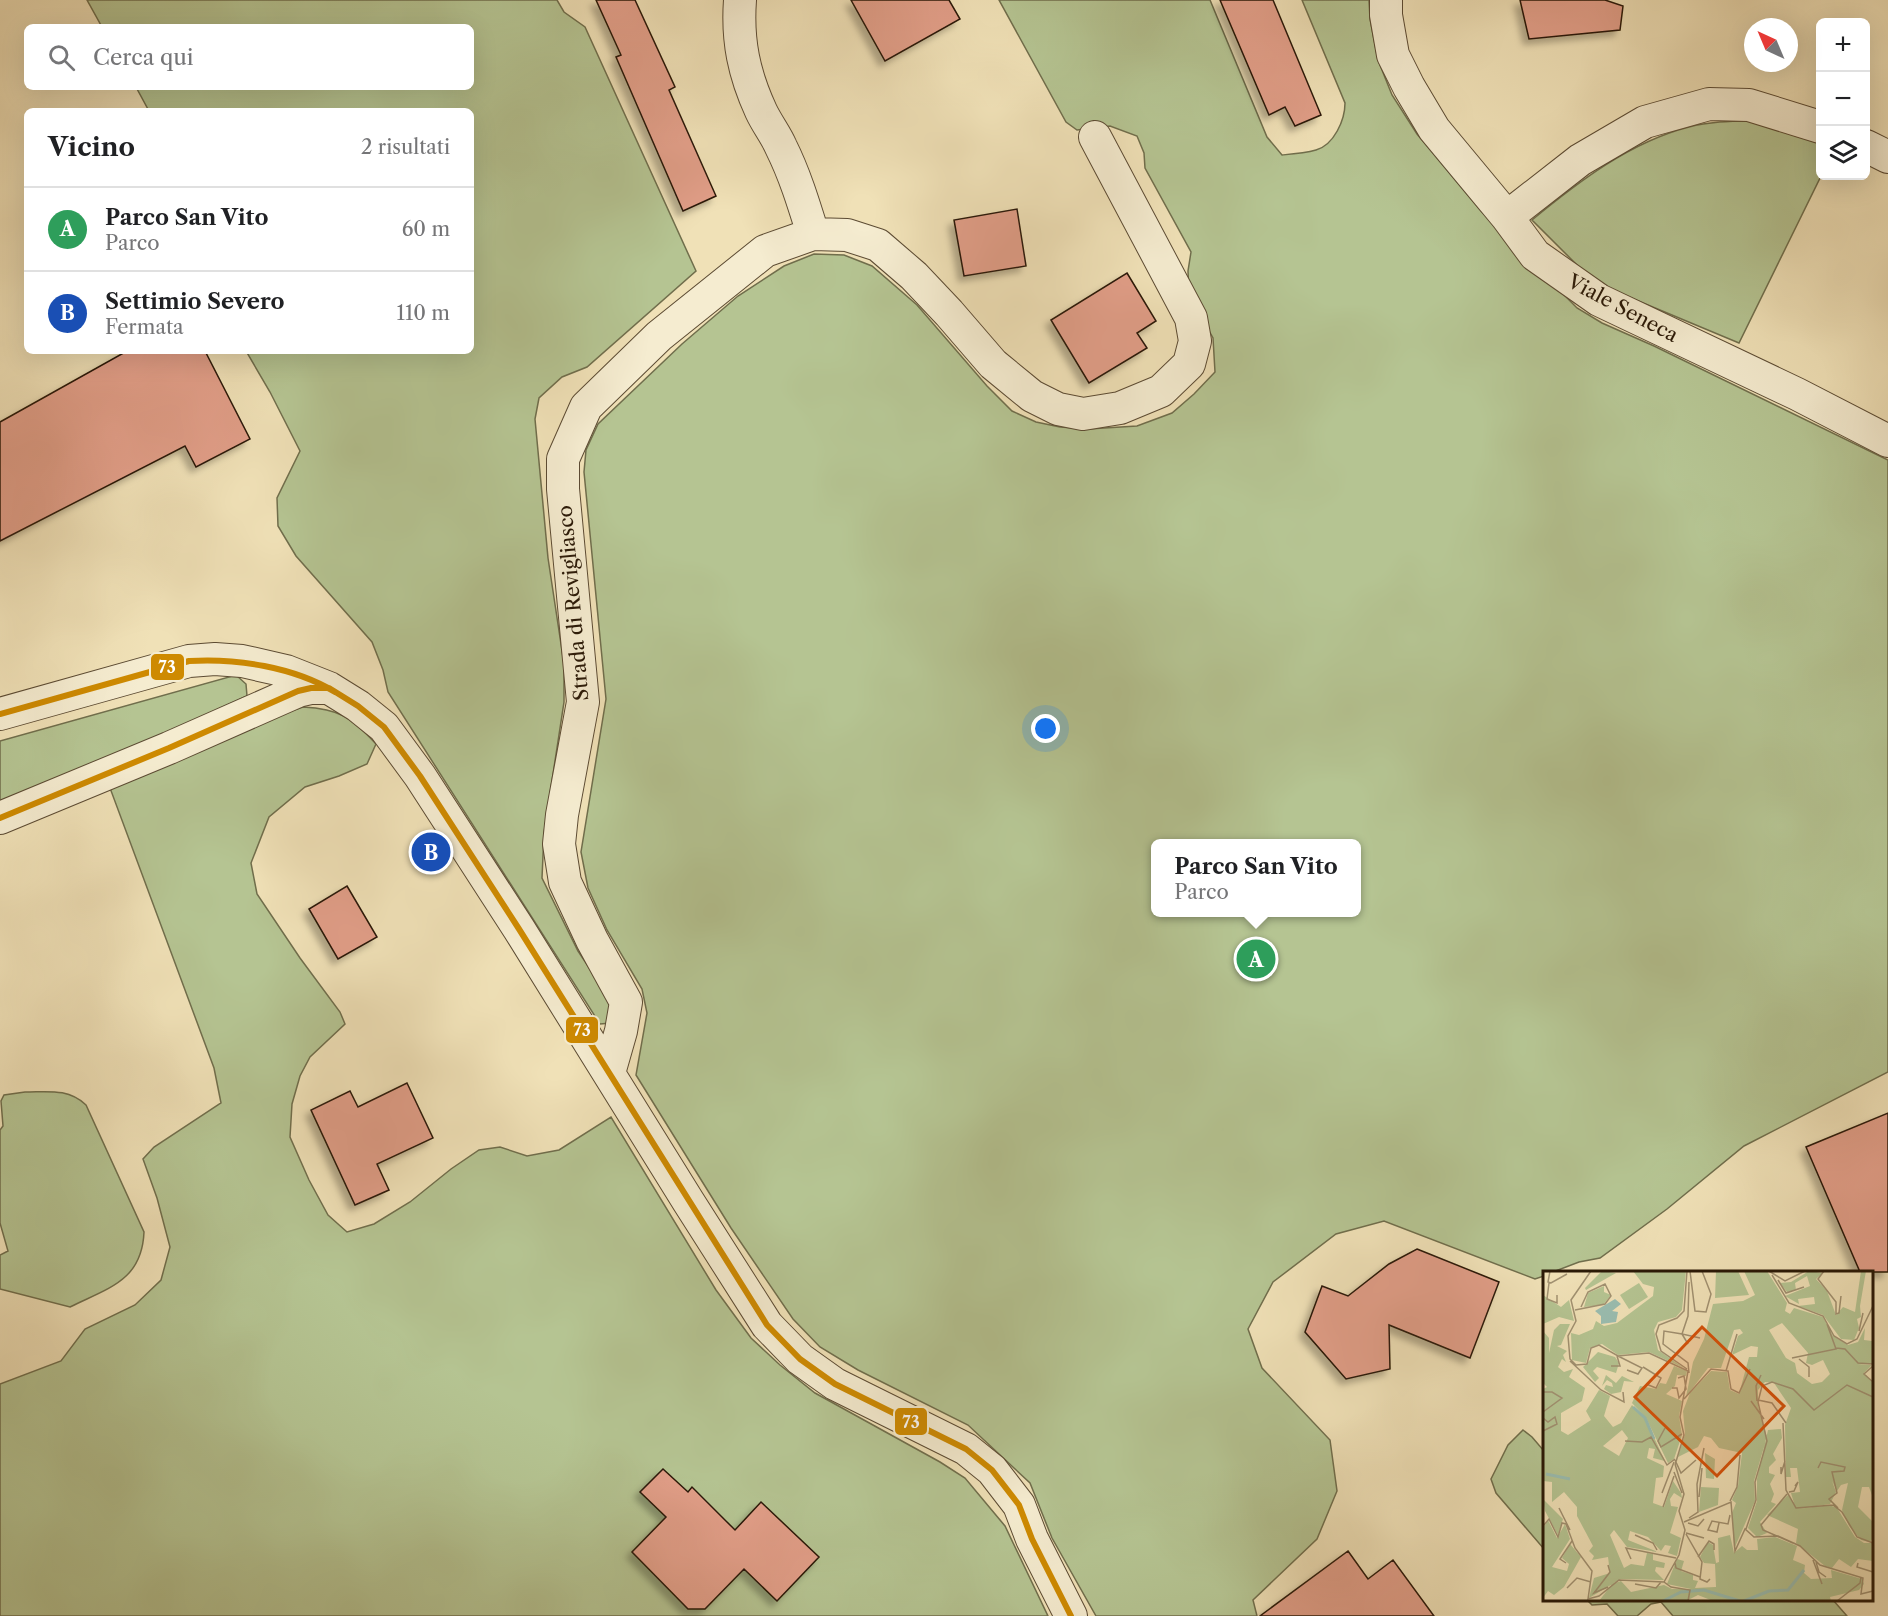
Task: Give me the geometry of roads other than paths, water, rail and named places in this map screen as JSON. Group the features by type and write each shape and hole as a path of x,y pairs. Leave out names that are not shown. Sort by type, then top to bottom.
{"street":[{"path":"740,0 741,55 762,112 782,147 813,234"},
{"name":"Viale Seneca","path":"1386,0 1386,15 1393,55 1409,87 1434,129 1507,217 1535,255 1599,300 1797,394 1888,441"},
{"path":"1507,217 1580,160 1645,123 1708,104 1749,105 1818,126"},
{"name":"Strada di Revigliasco","path":"609,1073 621,1031 626,1002 592,940 565,882 559,843 583,702 563,489 563,459 586,407 659,336 765,251 813,234 847,235 878,245 914,276 950,313 993,364 1032,396 1058,409 1083,414 1120,408 1161,391 1189,364 1195,341 1191,318 1095,137"},
{"path":"1870,148 1888,157"},
{"path":"0,714 189,661 215,658 263,665 329,688 358,706 384,728 420,776 519,929 767,1325 800,1359 835,1384 966,1449 992,1470 1019,1505 1032,1539 1071,1616"},
{"path":"0,818 170,748 298,691 329,688"}],"place":[{"name":"Settimio Severo","path":"431,852"},
{"name":"Parco San Vito","path":"1256,959"}]}
